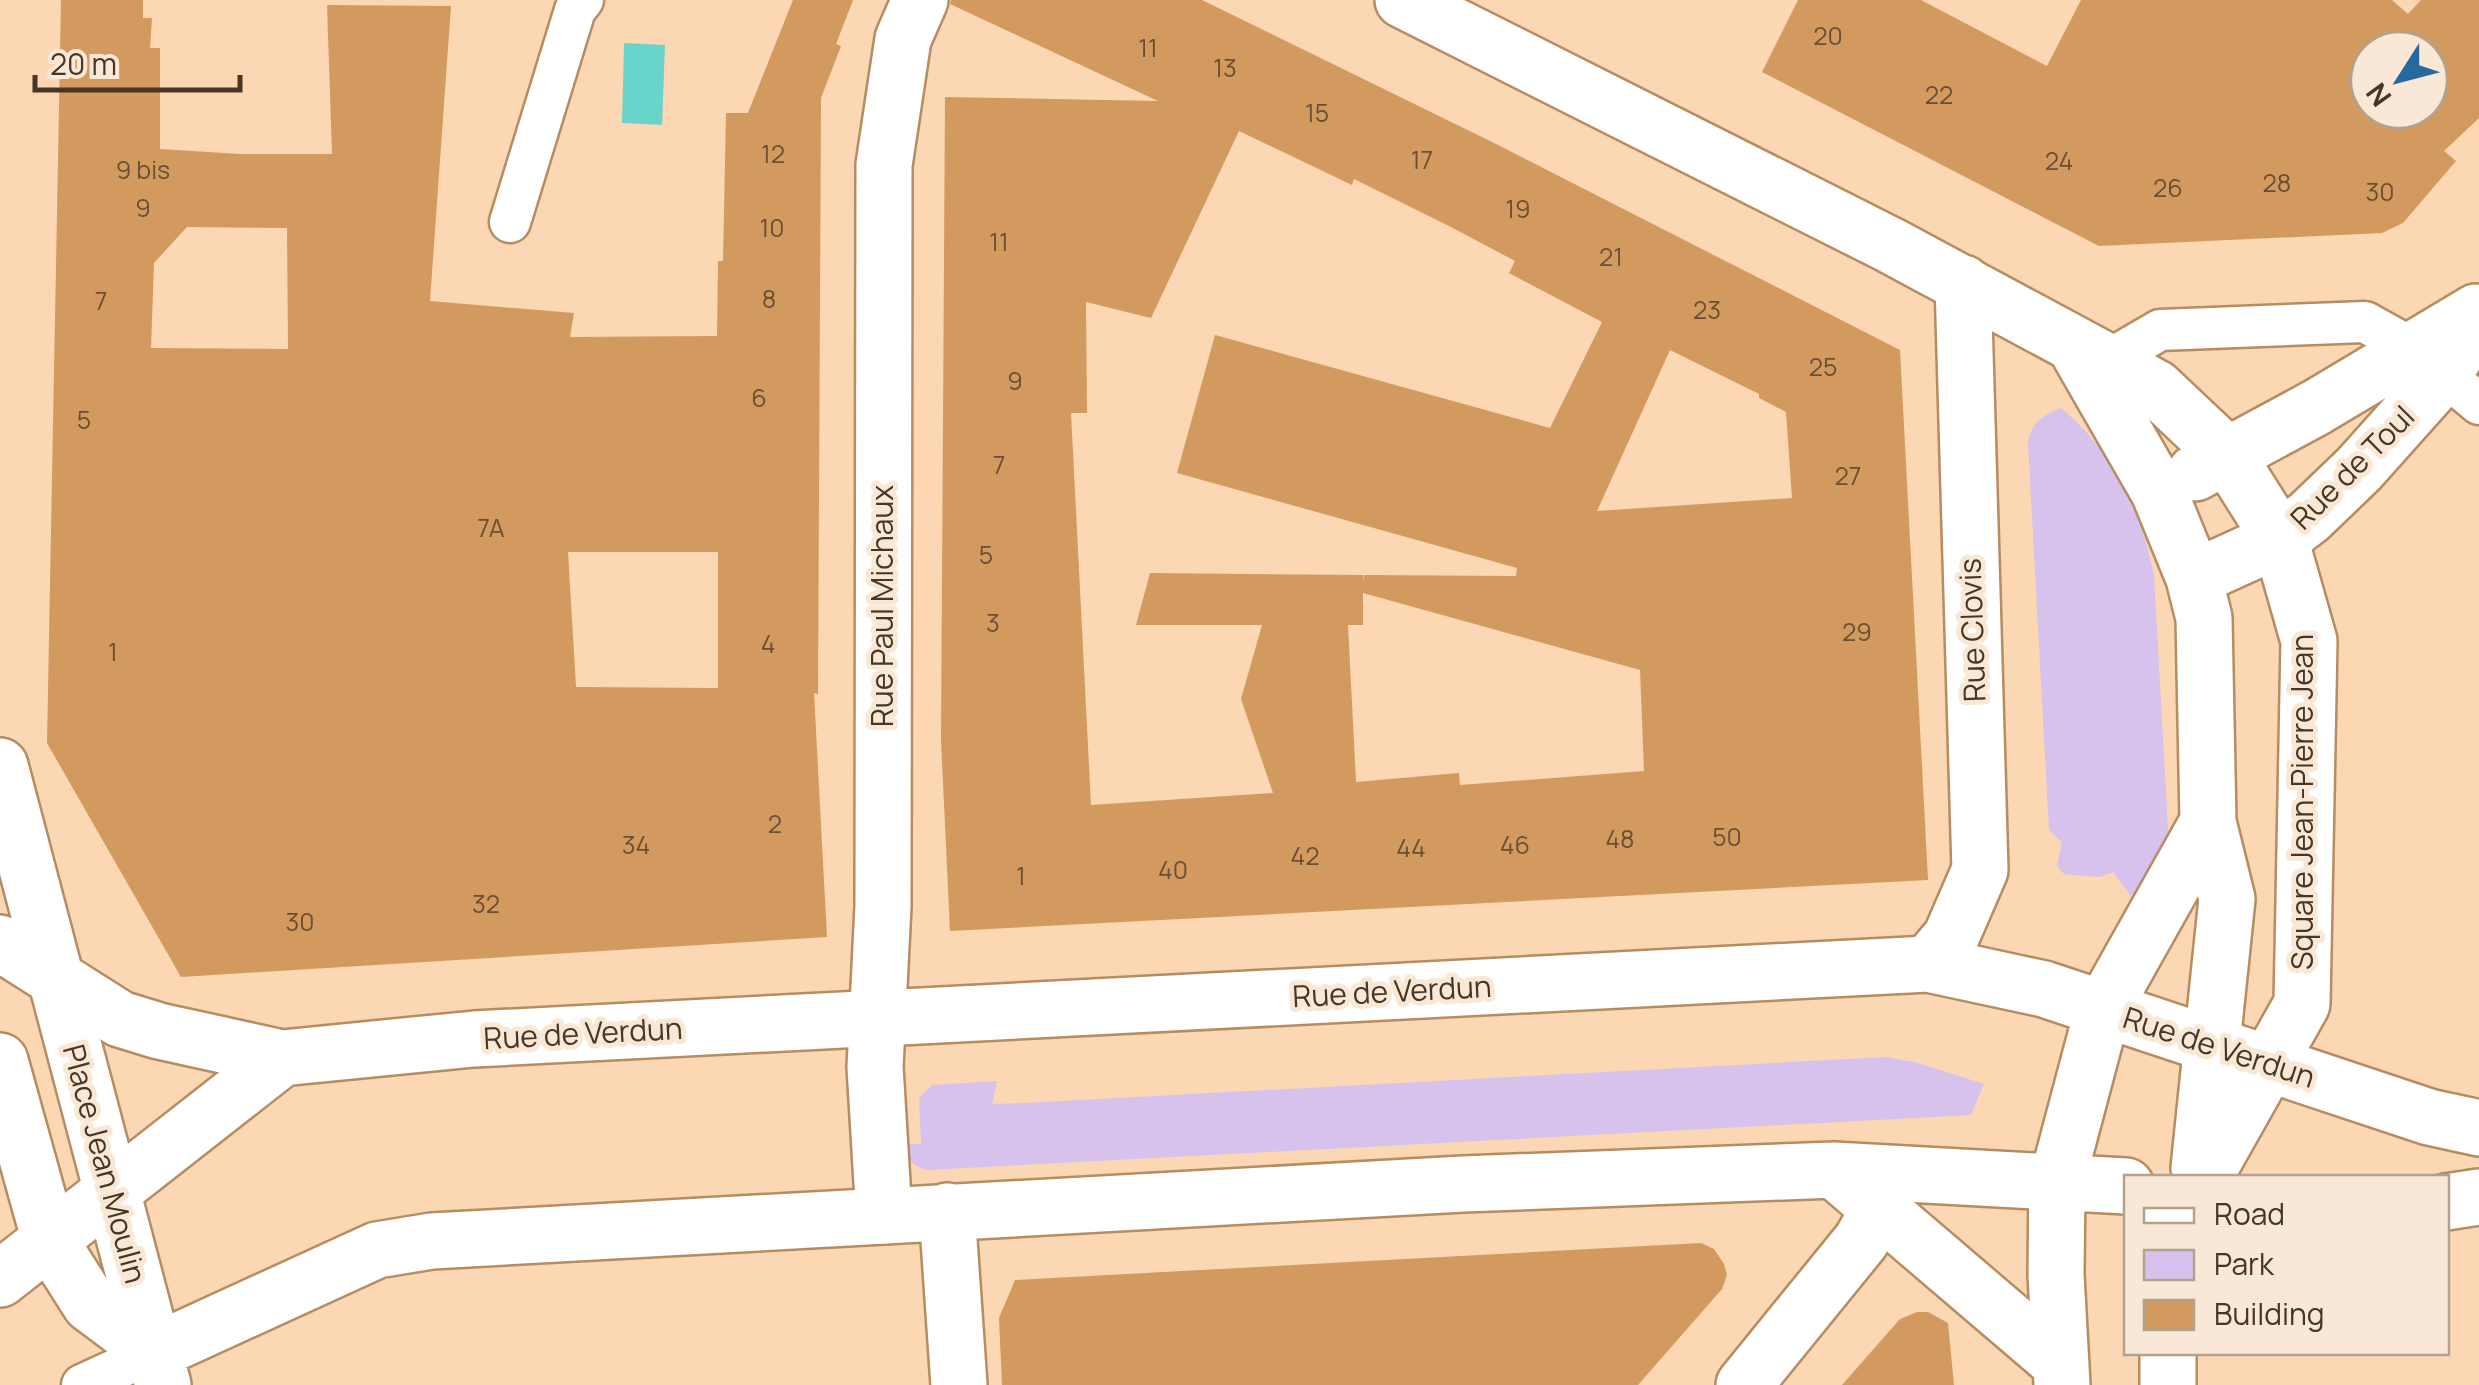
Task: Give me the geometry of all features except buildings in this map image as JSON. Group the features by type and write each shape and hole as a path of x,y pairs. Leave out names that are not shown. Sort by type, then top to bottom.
{"main road":[{"name":"Rue Paul Michaux","path":"884,1216 876,1019 883,906 884,165 903,39 920,0"},
{"path":"1415,2 1963,283 2090,354"},
{"name":"Rue Clovis","path":"1928,964 1950,936 1980,870 1963,283"},
{"name":"Rue de Toul","path":"2159,492 2227,456 2446,376 2479,311"},
{"name":"Rue de Toul","path":"2194,578 2280,539 2309,517 2446,376 2479,318"},
{"name":"Square Jean-Pierre Jean","path":"2090,354 2156,388 2227,456 2280,539 2309,640 2302,1004 2203,1175"},
{"name":"Square Jean-Pierre Jean","path":"2090,354 2159,492 2194,578 2204,618 2208,822 2227,900 2201,1175"},
{"name":"Place Jean Moulin","path":"0,766 158,1368"},
{"path":"2062,1374 2056,1275 2057,1182 2102,1009 2208,822"},
{"name":"Rue de Verdun","path":"0,943 120,1019 282,1058 474,1039 1928,964 2044,990 2429,1117 2479,1128"},
{"path":"14,1263 112,1192 282,1058"},
{"path":"0,1061 14,1263"},
{"path":"14,1263 90,1304 158,1368 377,1250 432,1242 1463,1184 1834,1170 2124,1186"},
{"path":"1834,1170 2062,1374"},
{"path":"2449,1202 2479,1197"},
{"path":"1744,1385 1861,1240 1880,1208"},
{"path":"947,1212 960,1385"},
{"path":"2168,1355 2168,1385"}],"lane":[{"path":"510,222 575,10 583,0"},
{"path":"2090,354 2160,330 2365,322 2446,376"},
{"path":"82,1385 158,1368"}],"green space":[{"path":"2061,408 2111,463 2141,526 2154,575 2168,828 2156,865 2131,896 2113,872 2100,877 2064,874 2057,866 2062,842 2049,830 2028,443 2039,421"},
{"path":"1886,1057 1984,1084 1971,1115 927,1170 910,1161 900,1144 921,1144 919,1098 932,1085 997,1081 992,1104"}],"water":[{"path":"624,43 665,45 662,125 622,123"}]}
